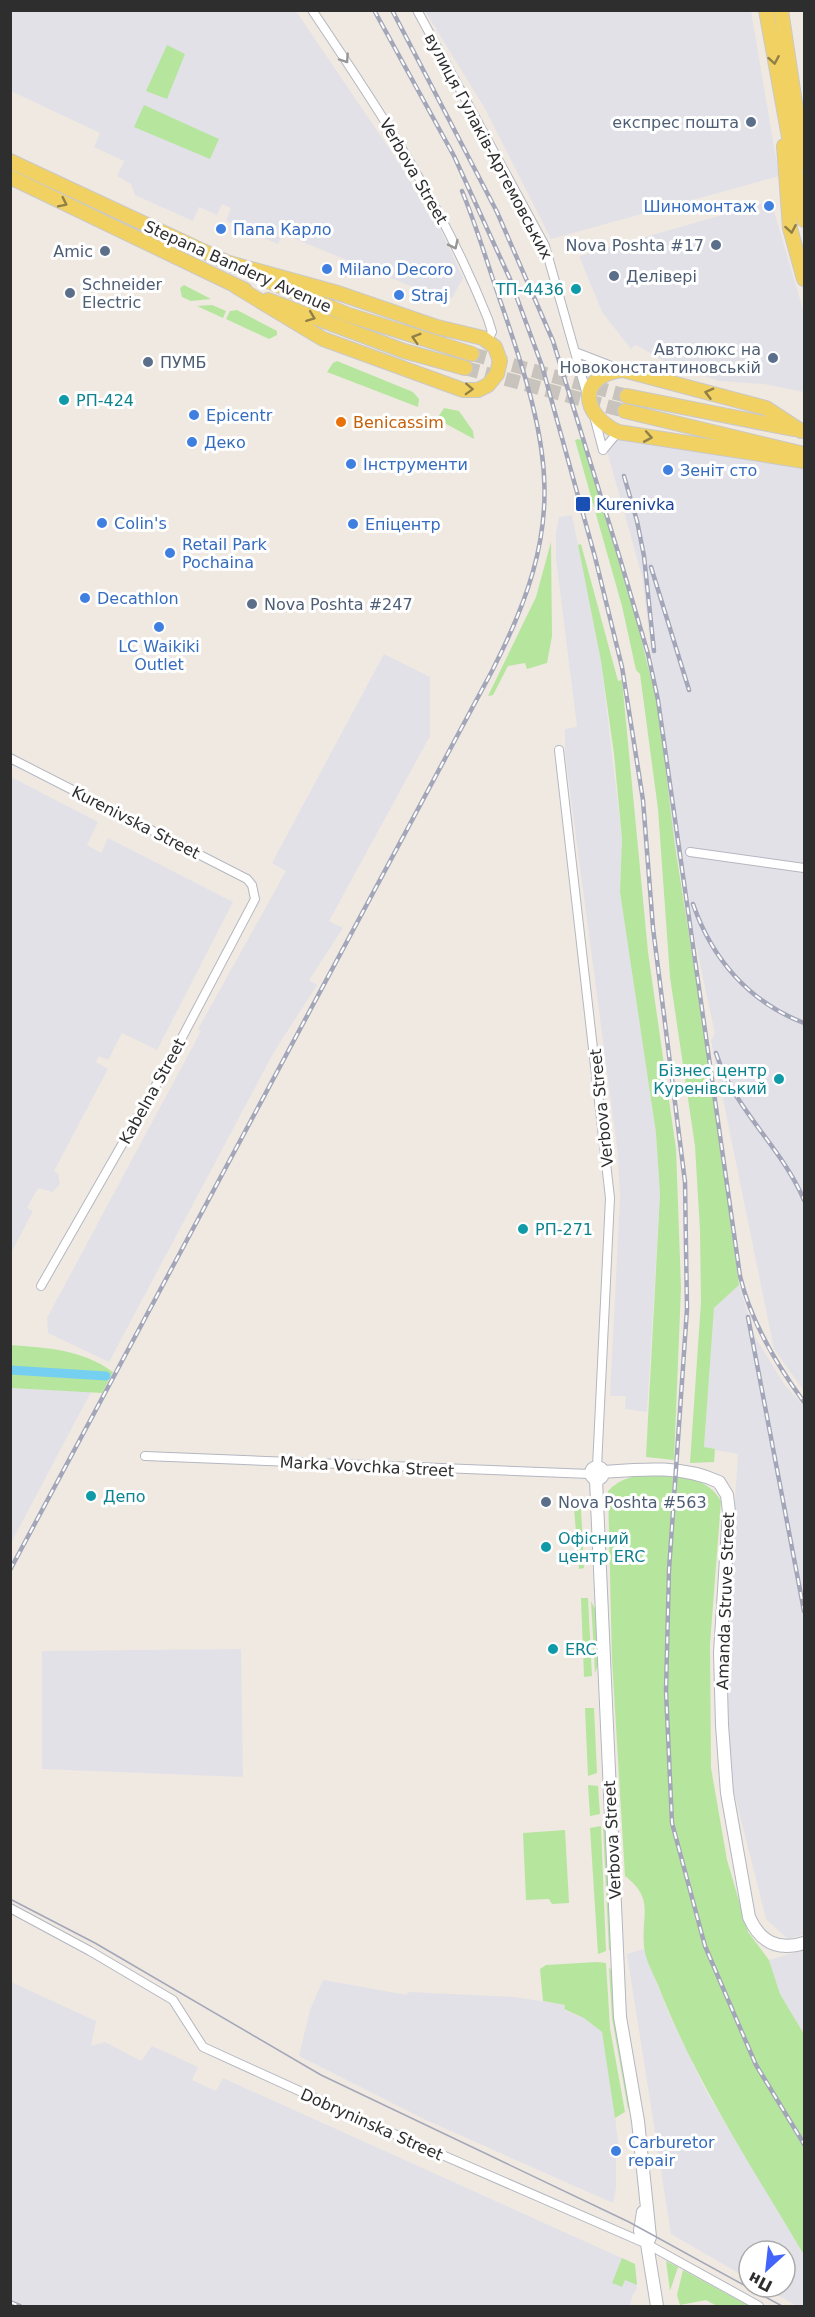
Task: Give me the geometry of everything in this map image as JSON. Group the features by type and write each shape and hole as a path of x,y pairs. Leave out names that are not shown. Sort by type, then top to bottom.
{"main road":[{"path":"766,10 790,108 800,165 804,220"},
{"path":"780,10 790,108 790,228 804,279"},
{"path":"790,108 804,136"},
{"name":"Stepana Bandery Avenue","path":"10,161 229,263 346,314 472,354"},
{"name":"Stepana Bandery Avenue","path":"10,177 237,287 404,351 465,368"},
{"path":"229,263 338,293 437,327 483,338 495,347 500,361 497,374 488,385 478,390 463,390 323,339 237,287"},
{"path":"803,431 766,408 623,370 610,372 598,379 591,388 589,402 594,416 618,432 804,461"},
{"path":"627,396 803,431"},
{"path":"625,411 804,454"},
{"name":"Amanda Struve Street","path":"597,1473 655,1468 687,1472 719,1482 727,1495 729,1512 720,1653 727,1793 749,1917 755,1931 776,1946 792,1947 804,1943"},
{"name":"Verbova Street","path":"597,1473 620,2017 638,2121 650,2237 647,2244 657,2307"}],"street":[{"name":"Verbova Street","path":"312,10 396,136 432,200 488,320 492,332 489,337 483,338"},
{"name":"вулиця Гулаків-Артемовських","path":"417,10 545,246 589,402"},
{"path":"575,352 623,370"},
{"path":"594,416 603,450 618,432"},
{"name":"Verbova Street","path":"559,750 610,1198 597,1473"},
{"name":"Kurenivska Street","path":"10,758 247,879 255,893"},
{"path":"690,852 804,868"},
{"name":"Kabelna Street","path":"41,1286 167,1066 255,899 255,893"},
{"name":"Marka Vovchka Street","path":"145,1456 597,1473"},
{"name":"Dobryninska Street","path":"10,1908 90,1951 173,2000 203,2047 394,2134 647,2244 759,2307"}],"shaded area":[{"path":"11,11 296,11 405,172 429,216 433,214 463,278 452,298 442,298 442,294 428,291 422,294 423,291 283,234 278,244 226,221 231,208 222,204 217,215 199,207 193,221 135,195 131,184 117,176 124,161 94,147 100,133 11,91"},
{"path":"425,11 751,11 779,176 551,239 484,107"},
{"path":"771,201 804,313 804,392 764,384 719,381 671,365 636,345 631,349 602,312 579,256"},
{"path":"618,437 804,469 804,1391 774,1349 711,1040 715,1034 675,846 642,576 607,451"},
{"path":"572,515 601,661 622,839 620,892 656,1133 660,1194 647,1412 625,1409 626,1396 610,1396 620,1198 618,1155 565,753 565,729 577,727 556,559 556,533 559,517"},
{"path":"384,654 430,677 430,736 329,921 343,928 309,980 317,985 274,1052 109,1362 48,1333 47,1318 201,1031 198,1029 286,871 272,863"},
{"path":"11,777 98,822 87,845 101,853 108,838 233,902 157,1050 122,1033 108,1060 99,1056 96,1062 108,1069 54,1171 58,1174 60,1184 53,1192 38,1188 27,1208 33,1211 11,1253"},
{"path":"739,1285 755,1337 784,1384 804,1406 804,1934 788,1939 766,1919 730,1776 725,1652 738,1454 704,1448 714,1308"},
{"path":"11,1388 91,1392 11,1543"},
{"path":"241,1649 243,1777 42,1769 42,1651"},
{"path":"644,1949 667,2010 706,2091 794,2239 737,2239 737,2272 671,2234 627,1954"},
{"path":"804,1950 804,2034 780,1994 769,1960"},
{"path":"323,1980 407,1995 408,1992 515,1997 565,2005 564,2010 584,2018 602,2032 609,2066 620,2158 616,2158 616,2188 613,2203 426,2120 299,2056 310,2010"},
{"path":"11,1982 96,2021 91,2046 105,2042 141,2061 152,2046 198,2067 192,2080 216,2091 223,2078 635,2264 637,2288 630,2304 632,2306 11,2306"},
{"path":"797,2243 804,2255 804,2306 797,2306 784,2299 797,2299"}],"green space":[{"path":"167,45 185,54 167,99 146,91"},
{"path":"144,105 219,139 210,159 134,127"},
{"path":"184,285 211,299 191,301 182,297 180,288"},
{"path":"212,305 226,311 223,318 197,306"},
{"path":"237,310 277,331 277,335 269,339 226,319 230,311"},
{"path":"337,361 413,392 419,399 418,407 327,372"},
{"path":"444,408 459,411 473,431 474,439 437,419"},
{"path":"575,440 582,440 636,619 658,706 675,846 712,1081 739,1285 714,1308 704,1447 715,1449 714,1462 690,1463 701,1302 700,1230 695,1146 670,977 658,809 640,674 636,670 622,606"},
{"path":"551,542 552,636 547,663 527,669 525,663 508,666 493,695 488,696 536,597"},
{"path":"581,544 618,681 622,680 648,952 676,1149 681,1288 674,1460 646,1457 660,1194 656,1133 620,892 622,839 614,754 601,661 578,545"},
{"path":"10,1345 76,1354 89,1358 113,1372 102,1393 11,1388"},
{"path":"654,1473 692,1479 709,1487 721,1501 710,1644 711,1768 727,1860 748,1932 769,1960 780,1994 804,2034 804,2255 797,2239 794,2239 725,2123 689,2055 646,1956 643,1900 634,1884 625,1876 612,1660 608,1491 618,1483"},
{"path":"574,1508 581,1509 584,1568 579,1569"},
{"path":"581,1598 588,1598 592,1676 584,1677"},
{"path":"591,1601 595,1609 598,1665 595,1673"},
{"path":"585,1708 594,1708 597,1773 588,1776"},
{"path":"588,1785 598,1786 600,1814 590,1816"},
{"path":"601,1826 606,1951 598,1954 590,1828"},
{"path":"603,1827 607,1830 612,1945 609,1951"},
{"path":"565,1830 569,1903 552,1904 549,1899 526,1900 523,1833"},
{"path":"606,1963 610,2028 625,2112 615,2118 602,2032 584,2018 564,2009 565,2005 543,2001 540,1969 546,1965"},
{"path":"609,1967 613,1973 631,2105 628,2109 612,2018"},
{"path":"622,2258 635,2264 637,2285 625,2280 622,2287 612,2283"},
{"path":"666,2261 678,2267 670,2291"},
{"path":"683,2270 749,2306 717,2306 706,2300 680,2305 677,2295"}],"waterway":[{"path":"10,1370 106,1376"}],"tunnel":[{"path":"472,354 627,396"},
{"path":"465,368 625,411"}],"tram line":[{"path":"10,1899 95,1943 321,2075 629,2222 782,2306"}],"railway":[{"path":"374,10 454,156 510,279 542,366 595,557 622,667 643,800 653,928 685,1182 687,1309 669,1570 666,1691 672,1823 705,1946 756,2065 804,2144"},
{"path":"392,10 497,212 553,341 621,562 648,654 658,700 740,1276 751,1310 766,1342 804,1402"},
{"path":"10,1570 492,671 516,619 533,572 542,529 544,488 541,447 519,356 462,191"},
{"path":"624,476 644,556 654,651"},
{"path":"651,567 689,690"},
{"path":"693,904 711,943 735,976 766,1003 804,1023"},
{"path":"716,1053 735,1093 783,1162 804,1200"},
{"path":"748,1317 804,1611"},
{"path":"10,2302 20,2306"}],"place":[{"name":"експрес пошта","path":"751,122"},
{"name":"Шиномонтаж","path":"769,206"},
{"name":"Папа Карло","path":"221,229"},
{"name":"Nova Poshta #17","path":"716,245"},
{"name":"Amic","path":"105,251"},
{"name":"Milano Decoro","path":"327,269"},
{"name":"Делівері","path":"614,276"},
{"name":"ТП-4436","path":"576,289"},
{"name":"Schneider Electric","path":"70,293"},
{"name":"Straj","path":"399,295"},
{"name":"Автолюкс на Новоконстантиновській","path":"773,358"},
{"name":"ПУМБ","path":"148,362"},
{"name":"РП-424","path":"64,400"},
{"name":"Epicentr","path":"194,415"},
{"name":"Benicassim","path":"341,422"},
{"name":"Деко","path":"192,442"},
{"name":"Інструменти","path":"351,464"},
{"name":"Зеніт сто","path":"668,470"},
{"name":"Kurenivka","path":"583,504"},
{"name":"Colin's","path":"102,523"},
{"name":"Епіцентр","path":"353,524"},
{"name":"Retail Park Pochaina","path":"170,553"},
{"name":"Decathlon","path":"85,598"},
{"name":"Nova Poshta #247","path":"252,604"},
{"name":"LC Waikiki Outlet","path":"159,627"},
{"name":"Бізнес центр Куренівський","path":"779,1079"},
{"name":"РП-271","path":"523,1229"},
{"name":"Депо","path":"91,1496"},
{"name":"Nova Poshta #563","path":"546,1502"},
{"name":"Офісний центр ERC","path":"546,1547"},
{"name":"ERC","path":"553,1649"},
{"name":"Carburetor repair","path":"616,2151"}]}
